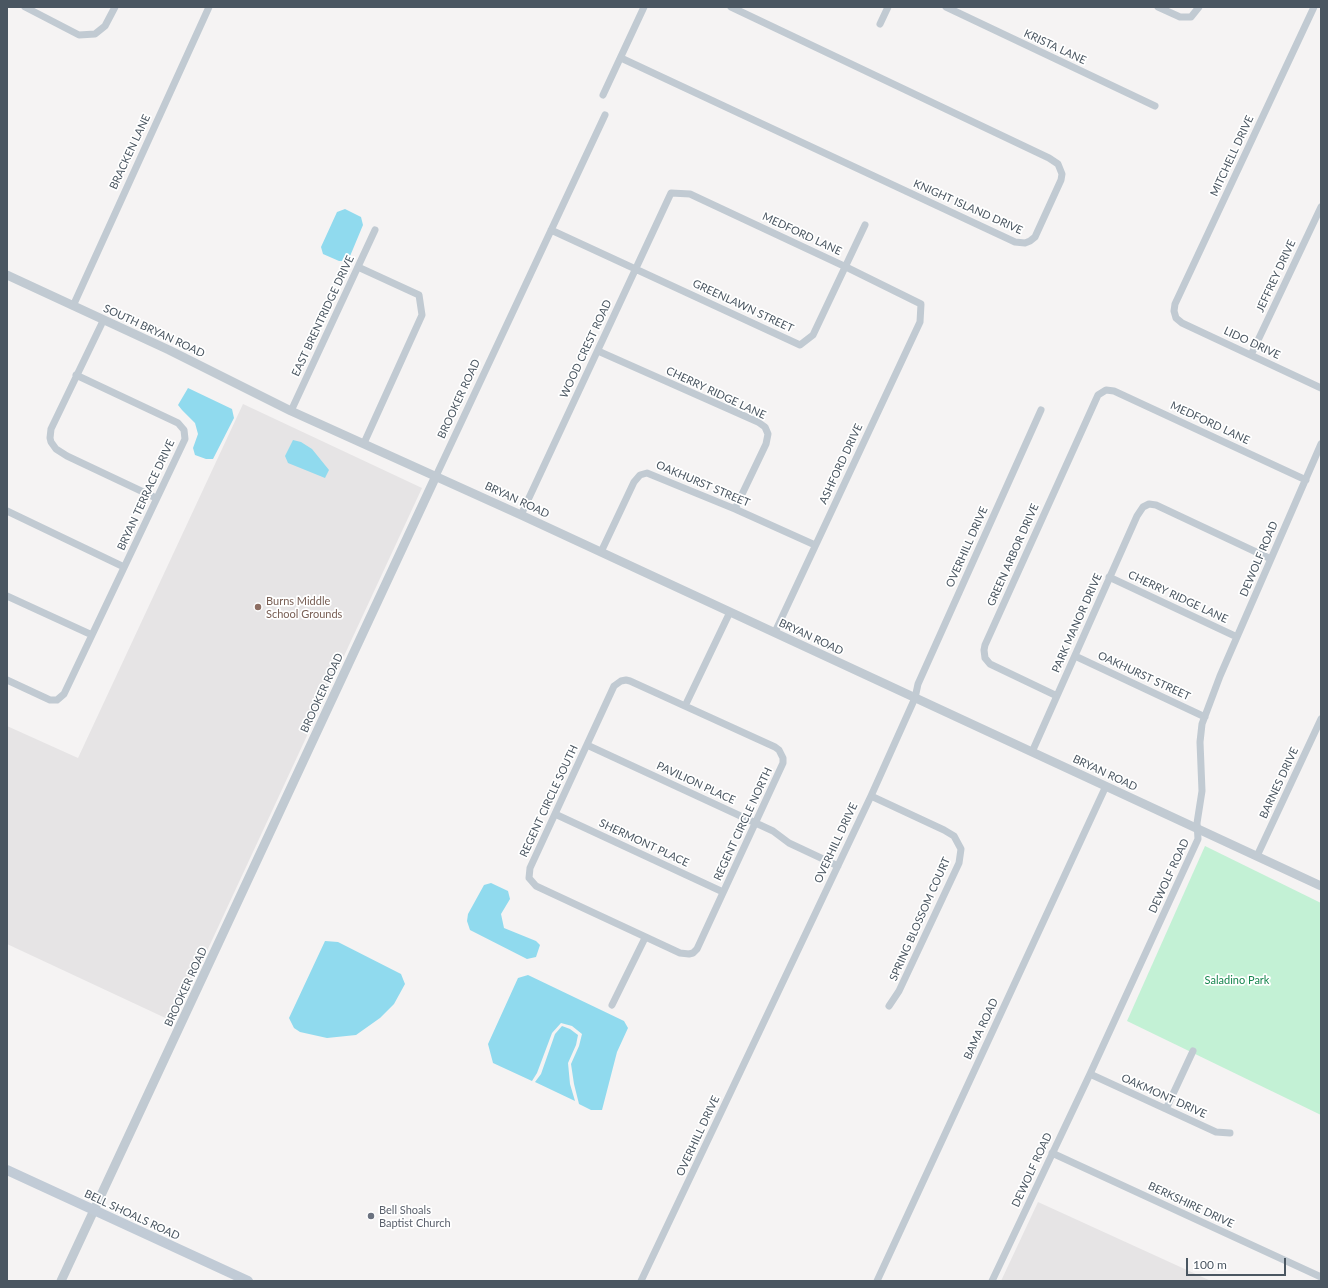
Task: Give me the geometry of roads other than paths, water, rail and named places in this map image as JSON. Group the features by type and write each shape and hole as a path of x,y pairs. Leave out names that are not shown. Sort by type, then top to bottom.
{"main road":[{"name":"BELL SHOALS ROAD","path":"7,1170 248,1281"}],"street":[{"path":"26,7 79,35 96,34 105,26 115,7"},
{"name":"BRACKEN LANE","path":"73,306 209,7"},
{"path":"603,95 644,7"},
{"name":"KNIGHT ISLAND DRIVE","path":"621,58 1015,242 1025,243 1035,237 1061,180 1062,174 1058,164 1049,158 731,7"},
{"path":"880,24 888,7"},
{"name":"KRISTA LANE","path":"946,7 1155,106"},
{"path":"1158,7 1180,17 1191,17 1199,7"},
{"name":"MITCHELL DRIVE","path":"1175,316 1175,304 1314,7"},
{"name":"BROOKER ROAD","path":"61,1281 605,115"},
{"name":"MEDFORD LANE","path":"671,193 690,194 846,266 921,304"},
{"name":"WOOD CREST ROAD","path":"521,515 671,193"},
{"name":"JEFFREY DRIVE","path":"1251,355 1321,207"},
{"name":"GREENLAWN STREET","path":"551,230 800,345 813,335 865,226"},
{"name":"EAST BRENTRIDGE DRIVE","path":"291,411 375,230"},
{"path":"358,267 419,294 422,315 364,443"},
{"name":"SOUTH BRYAN ROAD","path":"7,275 103,321 169,350 291,411"},
{"name":"ASHFORD DRIVE","path":"774,632 920,322 921,304"},
{"name":"LIDO DRIVE","path":"1175,316 1182,323 1321,388"},
{"path":"103,321 50,432 50,438 53,447 67,456 156,498"},
{"name":"CHERRY RIDGE LANE","path":"598,351 758,422 765,427 768,434 766,444 735,509"},
{"name":"BRYAN TERRACE DRIVE","path":"7,680 50,700 57,700 62,697 185,439 184,430 178,423 76,375"},
{"name":"MEDFORD LANE","path":"1103,390 1114,391 1306,480"},
{"name":"GREEN ARBOR DRIVE","path":"1057,696 990,664 986,660 984,650 1094,400 1103,390"},
{"name":"OVERHILL DRIVE","path":"641,1281 871,796 915,698 918,684 1041,410"},
{"name":"BRYAN ROAD","path":"291,411 521,515 1321,886"},
{"name":"DEWOLF ROAD","path":"992,1281 1090,1074 1198,839 1197,828 1202,791 1200,736 1205,717 1237,637 1321,444"},
{"name":"OAKHURST STREET","path":"601,552 634,482 643,473 652,474 815,545"},
{"name":"PARK MANOR DRIVE","path":"1032,752 1138,513 1145,505 1156,505 1271,559"},
{"path":"7,511 124,567"},
{"name":"CHERRY RIDGE LANE","path":"1109,577 1237,637"},
{"path":"7,596 92,636"},
{"path":"685,706 730,612"},
{"name":"OAKHURST STREET","path":"1075,656 1205,717"},
{"name":"REGENT CIRCLE SOUTH","path":"645,938 536,886 529,878 530,868 614,686 621,681 630,681 685,706"},
{"name":"REGENT CIRCLE NORTH","path":"645,938 684,955 693,953 697,949 783,763 782,754 775,747 685,706"},
{"name":"BARNES DRIVE","path":"1257,856 1321,718"},
{"name":"PAVILION PLACE","path":"587,745 773,831 789,843 838,866"},
{"name":"BAMA ROAD","path":"877,1281 1106,786"},
{"name":"SPRING BLOSSOM COURT","path":"871,796 949,833 954,836 962,848 959,863 899,991 889,1006"},
{"name":"SHERMONT PLACE","path":"554,814 723,892"},
{"path":"612,1005 645,938"},
{"path":"1166,1109 1193,1050"},
{"name":"OAKMONT DRIVE","path":"1090,1074 1216,1132 1230,1133"},
{"name":"BERKSHIRE DRIVE","path":"1052,1153 1321,1277"}],"water":[{"path":"345,209 361,217 363,225 348,261 339,261 323,254 321,247 337,212"},
{"path":"188,388 232,409 234,418 213,459 206,459 195,455 193,448 198,434 195,423 178,405"},
{"path":"293,440 301,442 312,449 329,470 325,478 288,463 285,456"},
{"path":"491,883 508,891 510,899 501,914 504,928 536,941 540,945 536,957 527,959 470,930 467,921 468,914 484,885"},
{"path":"325,941 338,942 401,974 405,984 394,1004 380,1018 356,1035 327,1038 300,1032 294,1028 289,1018"},
{"path":"528,975 624,1021 628,1028 617,1052 602,1110 591,1110 579,1104 571,1064 579,1046 582,1034 572,1026 561,1023 552,1033 537,1073 532,1081 493,1063 488,1044 518,978"},
{"path":"562,1026 570,1029 578,1035 576,1045 568,1063 570,1084 575,1101 535,1082 541,1074 555,1034"}],"place":[{"name":"Burns Middle School Grounds","path":"258,607"},
{"name":"Bell Shoals Baptist Church","path":"371,1216"}],"park label":[{"name":"Saladino Park","path":"1237,980"}]}
